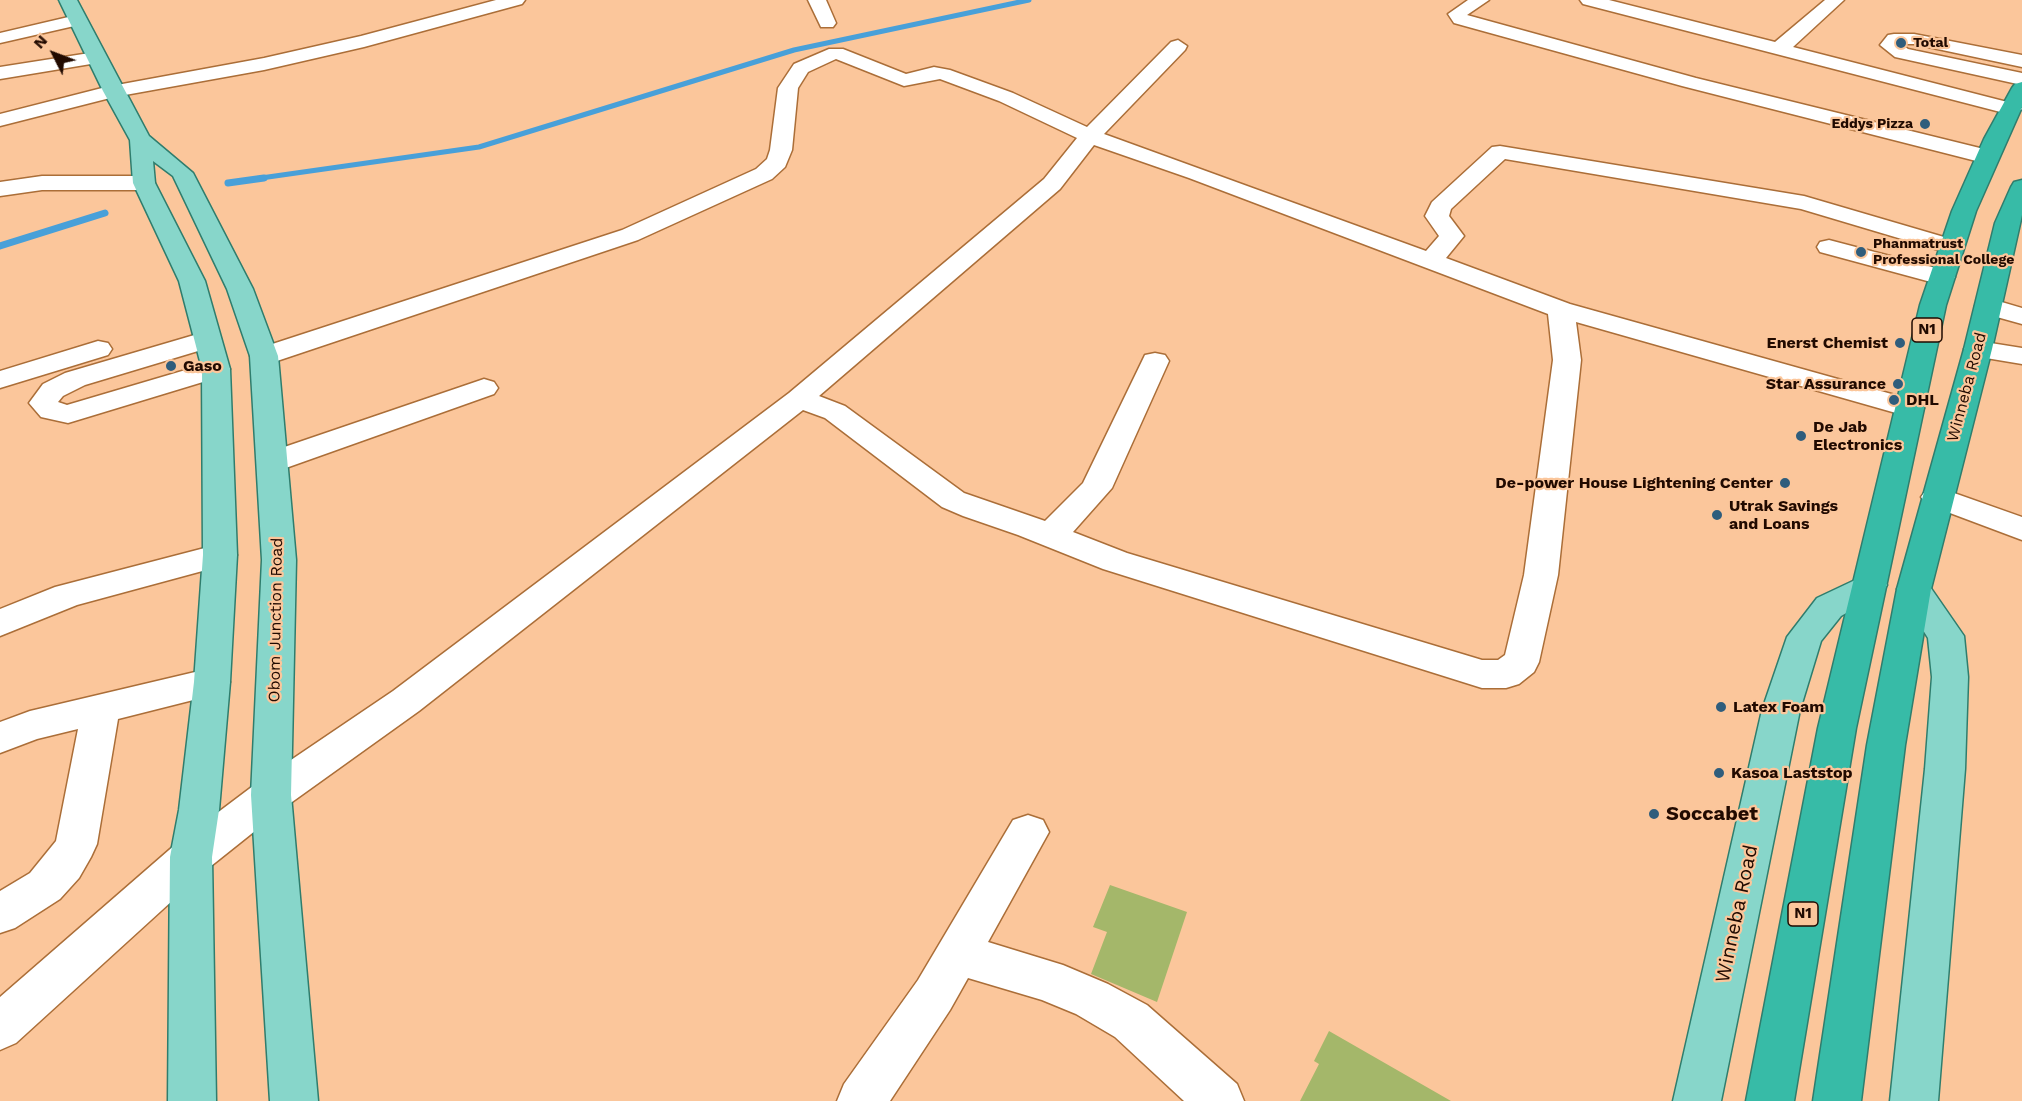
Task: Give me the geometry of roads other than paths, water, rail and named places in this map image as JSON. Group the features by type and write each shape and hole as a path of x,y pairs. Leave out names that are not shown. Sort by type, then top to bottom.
{"highway":[{"name":"N1","path":"1770,1101 1837,728 1933,304 1952,247 1988,157 2017,99"},
{"name":"Winneba Road","path":"1837,1101 1886,745 1914,589 1978,349 2007,223 2022,187"}],"main road":[{"name":"Obom Junction Road","path":"68,0 113,91 141,140 182,173 240,289 264,356 279,560 271,795 294,1101"},
{"name":"Obom Junction Road","path":"141,140 144,183 192,281 212,354 220,555 212,682 199,810 191,858 192,1101"},
{"name":"Winneba Road","path":"1697,1101 1781,710 1805,637 1829,607 1870,585"},
{"path":"1914,589 1946,636 1950,676 1945,769 1914,1101"}],"street":[{"path":"0,120 113,91 264,64 516,0"},
{"path":"817,0 827,23"},
{"path":"1480,0 1456,14 1460,19 1689,82 1988,157"},
{"path":"1589,0 1615,3 1779,49 2017,99"},
{"path":"1779,49 1835,0"},
{"path":"417,7 433,22"},
{"path":"0,38 77,20"},
{"path":"0,1027 191,858 271,795 406,701 799,399 1052,184 1090,136 1178,46"},
{"path":"264,356 630,235 764,174 777,162 781,150 788,88 801,69 829,54 844,54 903,80 934,73 944,74 1006,97 1090,136 1197,173 1561,310 1910,408"},
{"path":"0,73 96,58"},
{"path":"2022,61 1967,58 2022,79"},
{"path":"1431,261 1452,236 1437,216 1440,207 1500,152 1804,203 1952,247"},
{"path":"0,189 42,183 144,183"},
{"path":"1828,248 1942,277"},
{"path":"1988,306 2022,316"},
{"path":"799,399 835,412 852,423 952,500 1114,561 1482,674 1506,674 1521,662 1541,576 1567,360 1561,310"},
{"path":"0,380 132,338"},
{"path":"1978,349 2022,356"},
{"path":"212,354 68,414 51,411 43,403 52,390 75,378 212,354"},
{"path":"1050,536 1096,488 1155,361"},
{"path":"272,462 484,388"},
{"path":"1937,497 2022,530"},
{"path":"0,623 67,596 220,555"},
{"path":"0,738 30,726 212,682"},
{"path":"0,914 45,885 64,865 76,844 101,709"},
{"path":"861,1101 934,996 1028,832"},
{"path":"958,954 1047,980 1092,999 1131,1022 1220,1101"}],"waterway":[{"path":"254,179 479,147 794,50 1029,0"},
{"path":"228,183 264,178"},
{"path":"0,246 105,213"}],"place":[{"name":"Total","path":"1901,43"},
{"name":"Eddys Pizza","path":"1925,124"},
{"name":"Phanmatrust Professional College","path":"1861,252"},
{"name":"Enerst Chemist","path":"1900,343"},
{"name":"Gaso","path":"171,366"},
{"name":"Star Assurance","path":"1898,384"},
{"name":"DHL","path":"1894,400"},
{"name":"De Jab Electronics","path":"1801,436"},
{"name":"De-power House Lightening Center","path":"1785,483"},
{"name":"Utrak Savings and Loans","path":"1717,515"},
{"name":"Latex Foam","path":"1721,707"},
{"name":"Kasoa Laststop","path":"1719,773"},
{"name":"Soccabet","path":"1654,814"}]}
